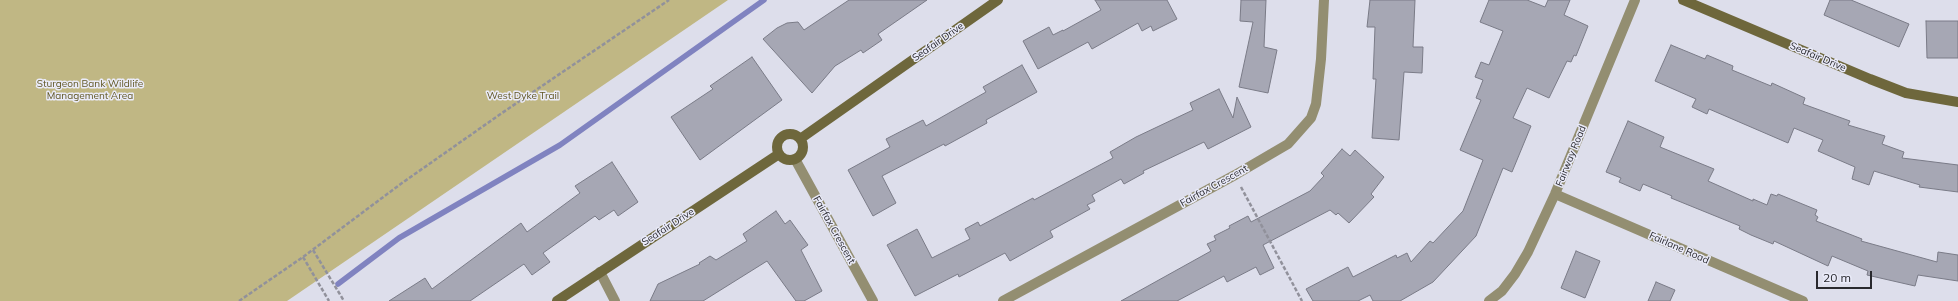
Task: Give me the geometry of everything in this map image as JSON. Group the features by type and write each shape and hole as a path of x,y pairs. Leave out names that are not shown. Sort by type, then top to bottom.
{"street":[{"name":"Seafair Drive","path":"800,139 998,0"},
{"name":"Fairfax Crescent","path":"1003,301 1235,175 1288,144 1311,118 1316,104 1319,86 1324,0"},
{"name":"Fairway Road","path":"1489,301 1502,291 1515,274 1555,194 1635,0"},
{"name":"Seafair Drive","path":"1683,0 1906,93 1958,102"},
{"path":"788,134 800,139 802,150 795,159 788,160 779,154 777,146 781,138 788,134"},
{"name":"Seafair Drive","path":"557,301 779,154"},
{"name":"Fairfax Crescent","path":"795,159 873,301"},
{"name":"Fairlane Road","path":"1555,194 1803,301"},
{"path":"600,272 615,301"}],"path":[{"path":"239,301 313,250 402,183 495,117 669,0"},
{"path":"1235,175 1302,301"},
{"path":"313,250 344,301"},
{"path":"303,257 329,301"}],"green space":[{"path":"0,0 728,0 287,301 0,301"}],"building":[{"path":"849,0 927,0 878,34 882,40 863,53 861,50 835,66 812,93 763,39 777,28 787,23 798,22 804,30"},
{"path":"1095,0 1167,0 1177,19 1153,31 1151,26 1142,31 1138,23 1092,49 1088,42 1038,69 1023,41 1049,27 1053,35 1101,10"},
{"path":"1241,0 1266,0 1264,47 1277,50 1268,93 1239,87 1253,22 1240,21"},
{"path":"1370,0 1415,0 1413,47 1423,47 1422,73 1404,72 1399,140 1372,138 1376,79 1373,79 1375,27 1367,27"},
{"path":"1489,0 1527,0 1545,7 1548,0 1570,0 1564,15 1588,26 1576,56 1574,55 1571,62 1567,61 1549,98 1527,88 1513,118 1531,126 1512,172 1503,168 1476,236 1433,282 1400,301 1373,301 1370,295 1358,301 1313,301 1306,289 1348,267 1353,277 1396,255 1397,258 1407,253 1411,262 1430,241 1433,243 1463,211 1483,160 1460,150 1481,100 1476,98 1483,80 1475,77 1481,62 1489,65 1503,31 1480,22"},
{"path":"1830,0 1851,0 1909,24 1899,47 1824,15"},
{"path":"1926,21 1958,21 1958,58 1927,58"},
{"path":"1671,45 1705,59 1707,55 1733,66 1732,70 1771,86 1772,83 1805,98 1803,104 1850,121 1848,125 1885,136 1882,144 1904,152 1902,158 1958,165 1958,192 1919,187 1920,185 1874,171 1869,185 1852,179 1855,167 1818,151 1823,140 1794,128 1788,143 1709,109 1707,114 1692,107 1696,99 1655,81"},
{"path":"752,57 782,100 700,160 671,117 713,89 710,86"},
{"path":"1022,65 1037,92 986,120 987,123 945,146 944,144 882,176 896,203 873,216 848,170 890,147 886,139 923,120 926,126 986,92 983,87"},
{"path":"1219,89 1233,118 1237,97 1251,127 1208,149 1204,142 1143,171 1144,173 1124,184 1121,179 1092,195 1095,201 1087,205 1090,209 1050,231 1053,237 1010,261 1005,253 959,277 958,274 915,296 887,245 917,229 932,258 970,239 965,229 978,222 980,226 1033,198 1034,200 1113,158 1110,152 1136,137 1193,110 1190,103"},
{"path":"1628,121 1664,137 1660,147 1714,169 1708,181 1753,201 1753,199 1767,205 1771,194 1777,196 1778,194 1817,210 1815,215 1818,217 1816,221 1862,239 1861,241 1937,262 1938,252 1958,255 1958,281 1918,275 1915,286 1867,275 1868,271 1832,256 1828,266 1774,241 1773,244 1751,235 1739,229 1740,226 1671,198 1672,196 1643,184 1640,191 1619,182 1621,178 1606,172"},
{"path":"1342,149 1350,156 1355,150 1384,177 1371,194 1374,197 1349,223 1338,213 1336,215 1330,210 1263,245 1274,268 1260,275 1256,267 1227,282 1224,276 1177,301 1121,301 1211,251 1207,244 1216,240 1214,236 1230,228 1229,226 1248,216 1251,222 1310,191 1324,176 1321,173"},
{"path":"612,162 638,202 618,216 614,210 599,220 595,216 543,253 550,262 532,275 524,264 470,301 389,301 425,278 432,289 521,223 527,232 580,193 575,186"},
{"path":"776,211 785,224 790,220 808,245 801,250 822,291 804,301 796,301 767,261 703,301 650,301 658,284 700,264 699,263 710,256 716,260 747,241 743,234"},
{"path":"1576,251 1600,261 1585,298 1561,288"},
{"path":"1656,282 1675,290 1670,301 1648,301"}],"waterway":[{"path":"338,284 399,238 560,145 764,0"}],"park label":[{"name":"Sturgeon Bank Wildlife Management Area","path":"90,90"},
{"name":"West Dyke Trail","path":"523,96"}]}
